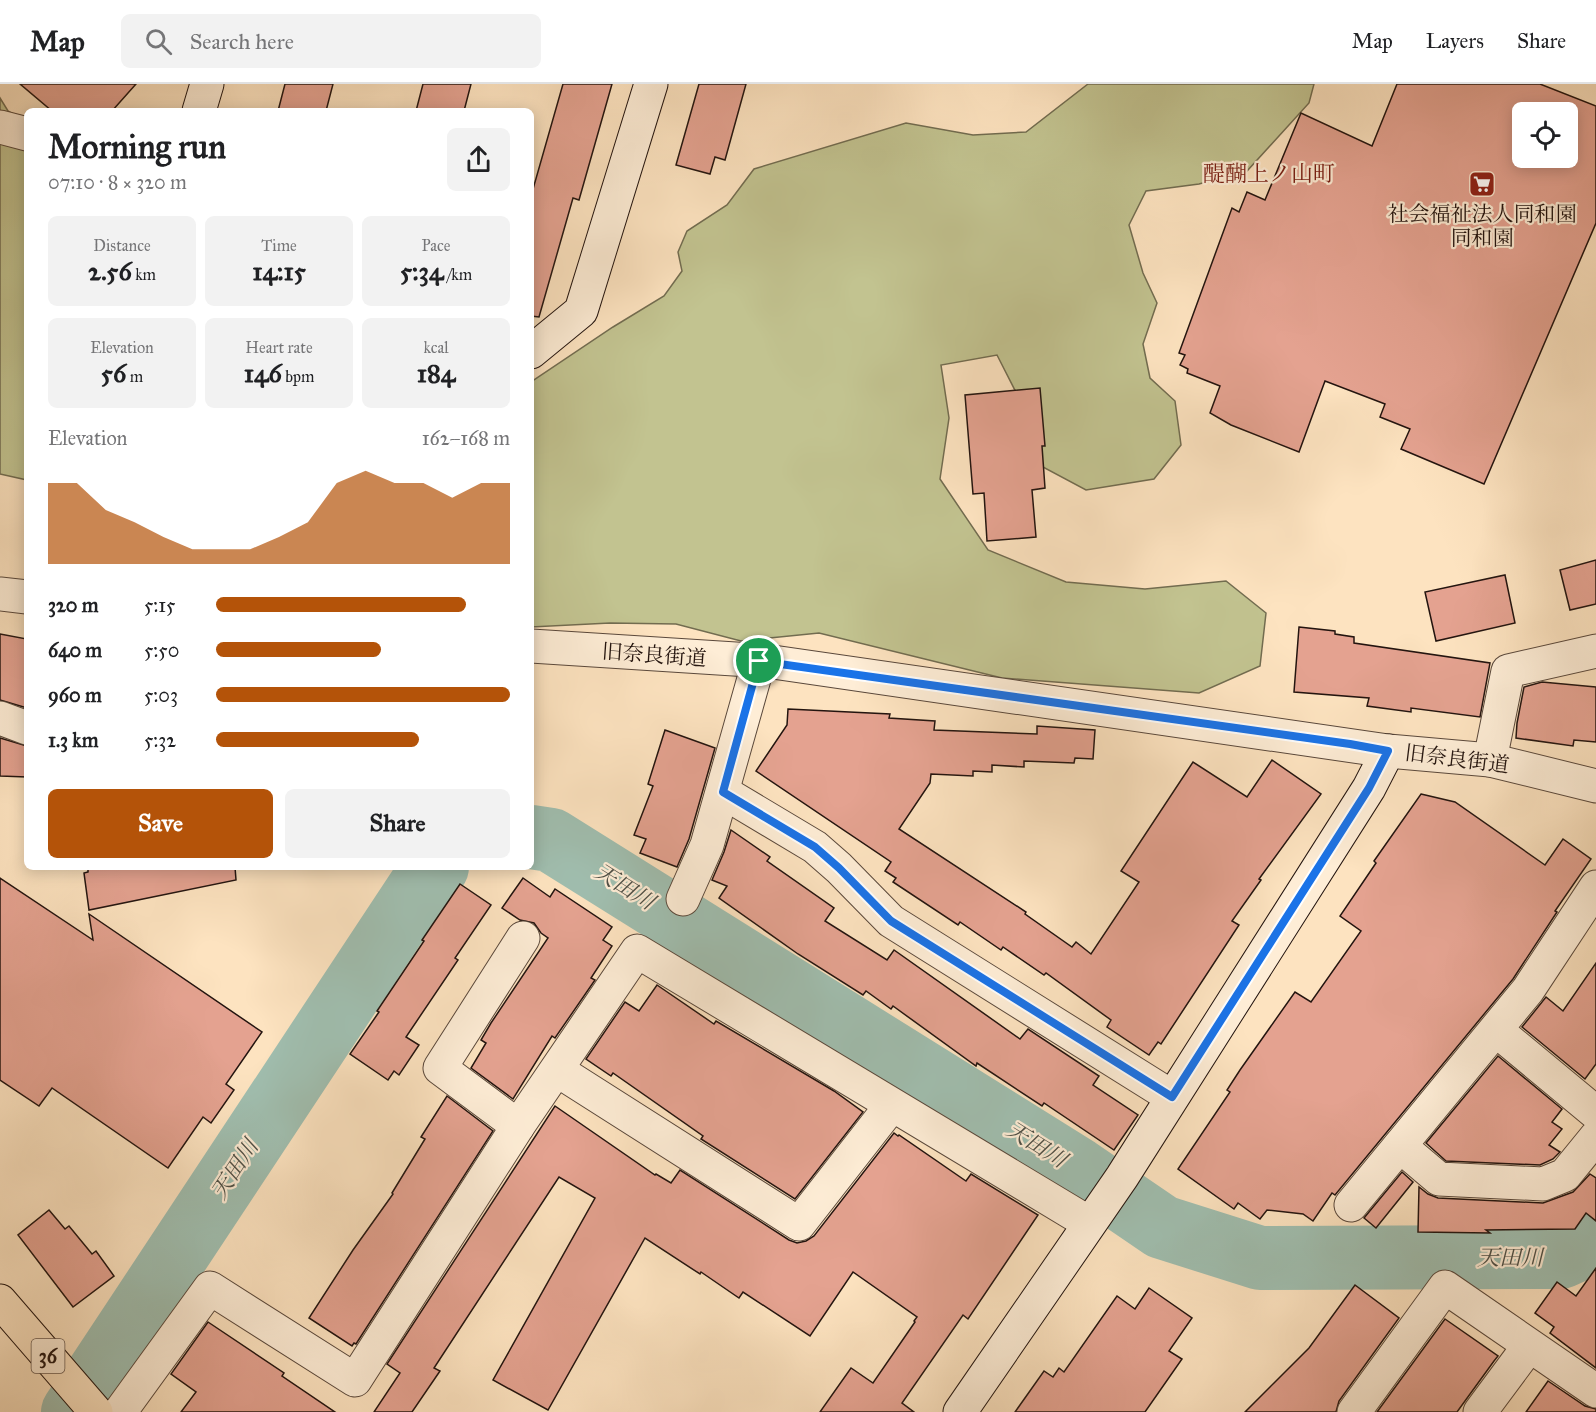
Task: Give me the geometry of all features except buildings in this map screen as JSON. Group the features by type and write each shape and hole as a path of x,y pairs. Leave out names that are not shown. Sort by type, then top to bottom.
{"main road":[{"name":"36","path":"0,1301 96,1412"}],"street":[{"path":"200,108 207,84"},
{"path":"534,350 581,311 651,84"},
{"path":"0,128 24,133"},
{"path":"0,594 24,597"},
{"name":"旧奈良街道","path":"541,651 759,661 1388,751 1490,760 1596,786"},
{"path":"1490,760 1508,671 1596,651"},
{"path":"683,899 707,845 759,661"},
{"path":"0,718 24,727"},
{"path":"960,1412 1122,1178 1369,788 1388,751"},
{"path":"723,792 815,847 891,921 1172,1097"},
{"path":"1351,1205 1528,990 1596,887"},
{"path":"518,1126 440,1068 523,938"},
{"path":"120,1412 210,1288 356,1380 518,1126 637,951 891,1106 1089,1223"},
{"path":"1496,1029 1596,1113"},
{"path":"557,1070 799,1224 891,1106"},
{"path":"1400,1146 1439,1179 1543,1184 1565,1175 1596,1137"},
{"path":"1354,1412 1445,1287 1596,1391"},
{"path":"1480,1412 1529,1346"}],"green space":[{"path":"1088,84 1314,84 1309,103 1247,171 1199,184 1146,191 1129,225 1143,273 1157,303 1143,344 1150,378 1175,401 1181,445 1154,479 1086,490 1041,466 1025,410 997,355 941,365 949,418 940,479 988,550 1066,582 1145,589 1226,581 1266,613 1260,666 1199,693 1002,678 819,633 741,641 676,624 610,623 534,627 534,380 664,296 682,271 678,252 687,231 727,205 754,169 906,123 973,135 1026,132"},
{"path":"0,98 8,111 24,121 24,479 0,474"}],"waterway":[{"name":"天田川","path":"534,837 551,840 1077,1169 1162,1227 1260,1258 1561,1257 1596,1241"},
{"name":"天田川","path":"73,1412 422,884 434,870"}],"place":[{"name":"社会福祉法人同和園 同和園","path":"1482,184"}],"district":[{"name":"醍醐上ノ山町","path":"1269,173"}],"route":[{"path":"759,661 1388,751 1369,788 1172,1097 891,921 815,847 723,792 759,661"}]}
